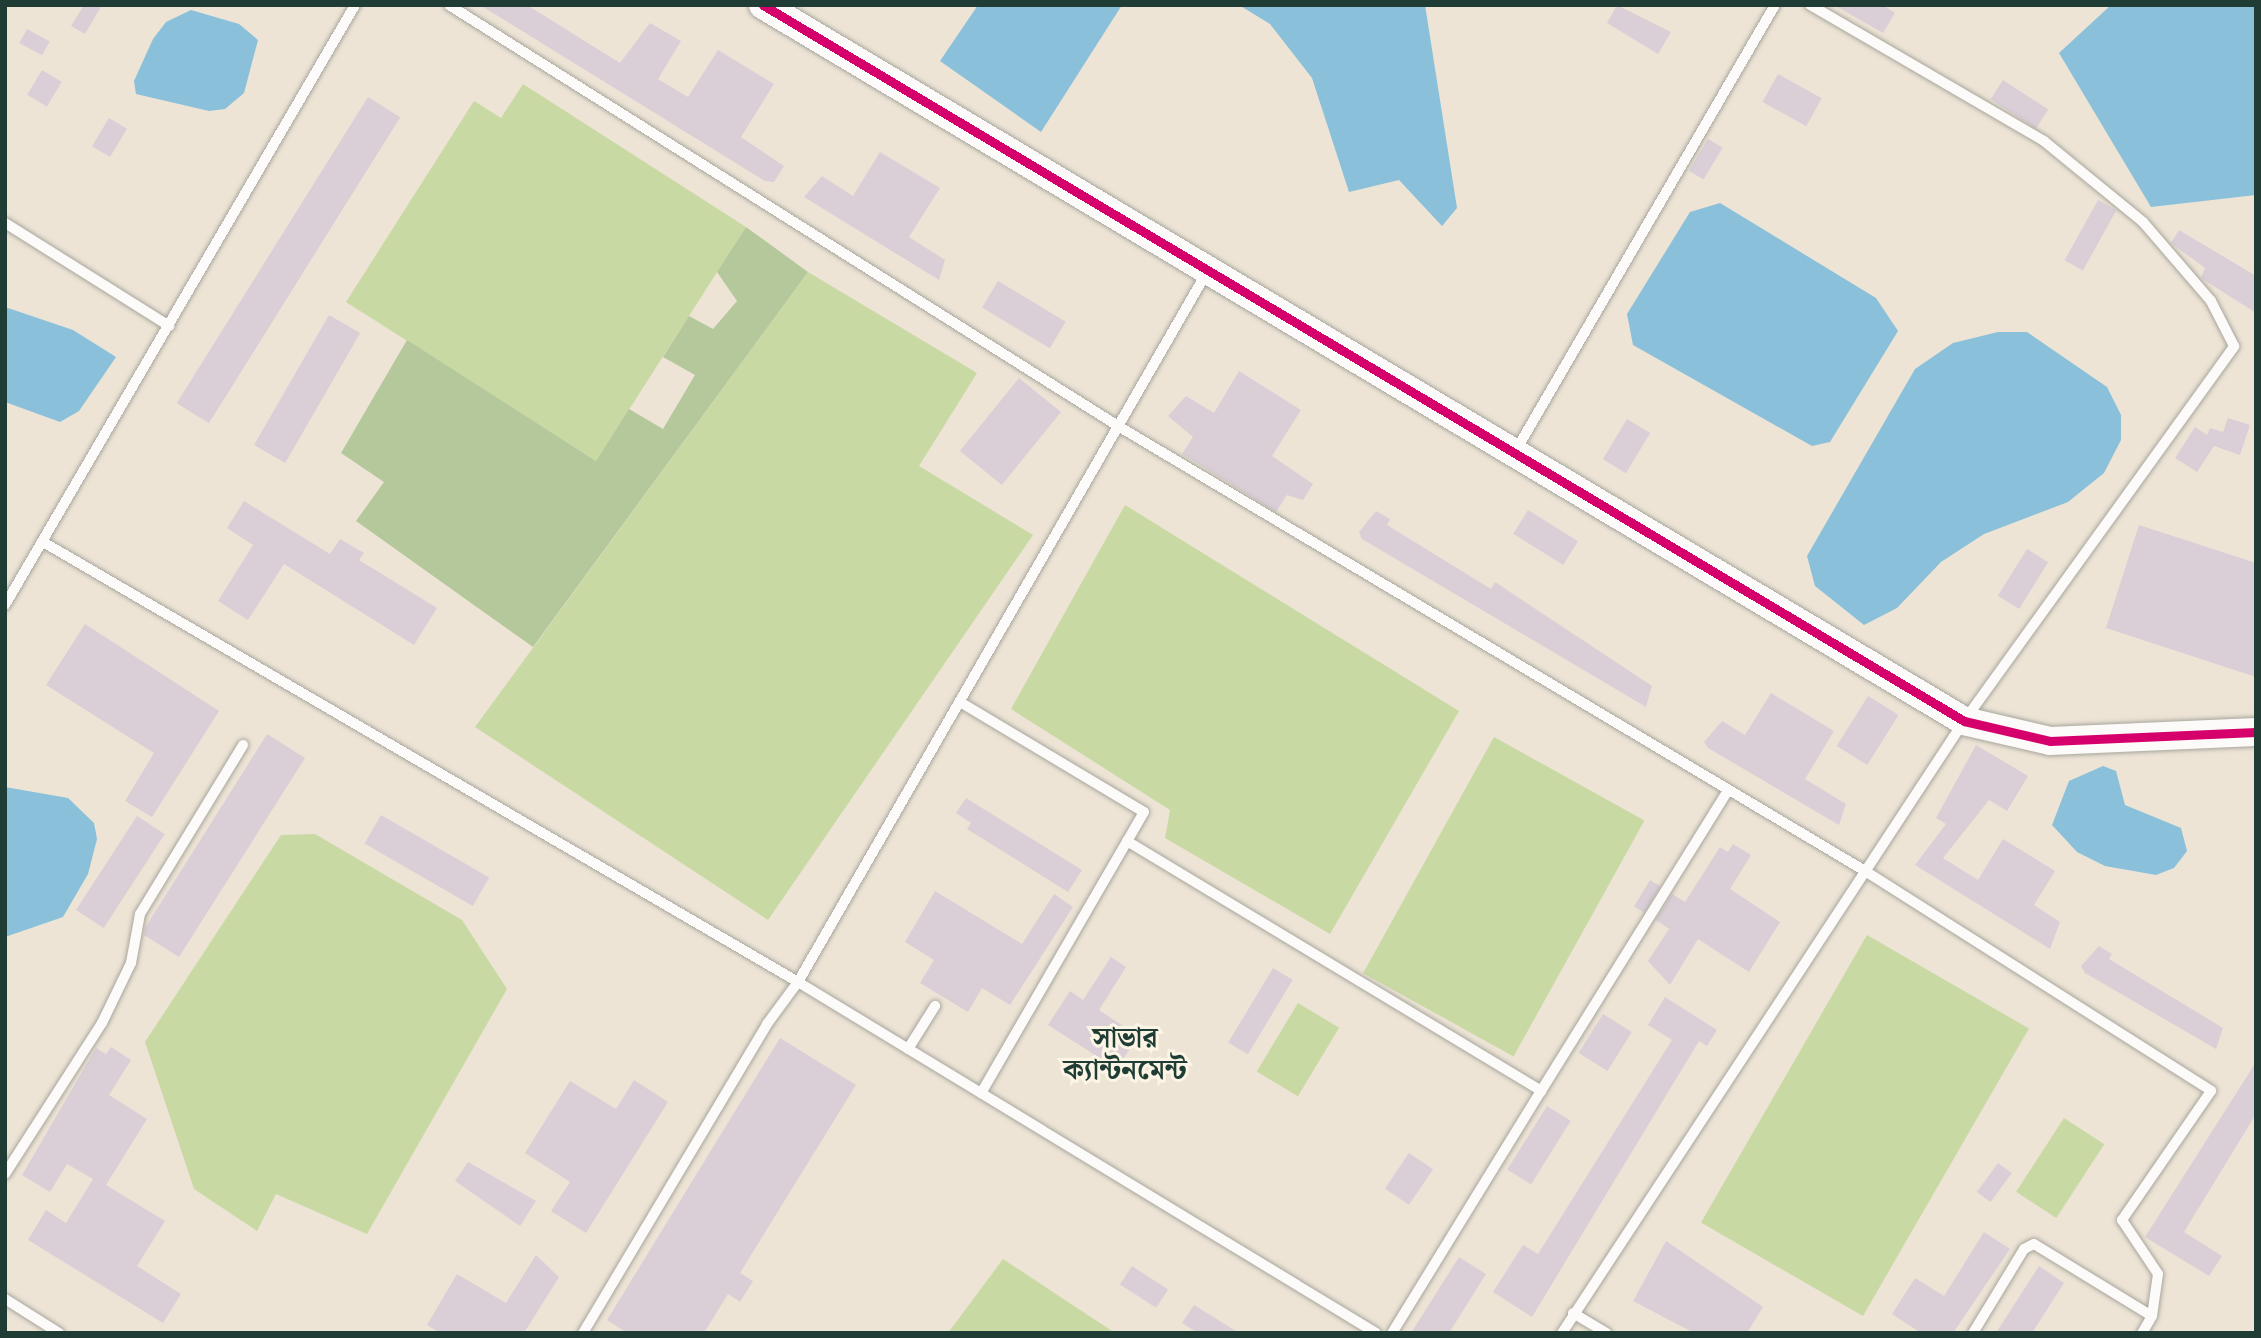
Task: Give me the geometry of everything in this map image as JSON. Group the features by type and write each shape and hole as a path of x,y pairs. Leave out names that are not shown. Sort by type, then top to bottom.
{"street":[{"path":"763,5 1964,721 2050,741 2256,732"}],"lane":[{"path":"5,606 355,5"},
{"path":"449,5 1118,426 1865,871 2211,1091 2122,1220 2158,1274 2152,1316 2142,1333"},
{"path":"1514,453 1775,5"},
{"path":"1562,1333 1964,721 2234,346 2211,300 2143,222 2044,141 1811,5"},
{"path":"5,223 169,326"},
{"path":"583,1333 760,1035 798,982 1208,270"},
{"path":"43,542 798,982 1376,1333"},
{"path":"960,702 1144,812 981,1093"},
{"path":"5,1174 102,1023 131,963 141,914 243,745"},
{"path":"1392,1333 1728,790"},
{"path":"1127,841 1541,1091"},
{"path":"908,1049 936,1006"},
{"path":"1973,1333 2024,1249 2034,1244 2152,1316"},
{"path":"5,1299 59,1333"},
{"path":"1573,1313 1606,1333"}],"green space":[{"path":"523,84 746,227 596,461 346,302 474,101 501,118"},
{"path":"746,227 808,272 533,647 356,521 384,482 341,453 407,340 596,461 629,409 663,429 695,375 663,357 689,316 713,329 737,301 717,272"},
{"path":"808,272 977,373 919,466 1033,535 768,920 475,727"},
{"path":"1125,505 1459,711 1330,934 1165,838 1170,810 1011,709"},
{"path":"1494,737 1644,820 1514,1057 1363,973"},
{"path":"315,834 462,920 507,989 367,1234 276,1194 257,1231 194,1189 145,1042 281,835"},
{"path":"1867,935 2029,1028 1863,1316 1701,1223"},
{"path":"1298,1003 1339,1028 1298,1096 1257,1072"},
{"path":"2064,1118 2104,1144 2056,1218 2016,1192"},
{"path":"1003,1259 1115,1333 948,1333"}],"water":[{"path":"978,5 1122,5 1041,132 940,61"},
{"path":"1239,5 1425,5 1457,208 1442,226 1399,180 1349,192 1312,78 1270,24"},
{"path":"2111,5 2256,5 2256,195 2151,207 2059,53"},
{"path":"191,10 239,24 258,40 244,93 225,109 209,111 136,94 134,81 153,39 166,22"},
{"path":"1720,203 1876,298 1898,331 1830,442 1812,446 1633,345 1627,314 1690,212"},
{"path":"5,307 73,330 116,357 79,411 60,422 5,402"},
{"path":"1998,332 2027,332 2107,387 2121,415 2121,440 2104,473 2068,502 1984,534 1941,562 1897,608 1864,625 1815,586 1807,556 1915,369 1953,343"},
{"path":"2103,766 2116,771 2125,805 2181,828 2187,851 2174,868 2156,875 2105,866 2077,852 2052,825 2069,781"},
{"path":"5,787 68,798 94,823 97,839 88,874 63,917 5,937"}],"building":[{"path":"84,5 102,5 85,34 71,26"},
{"path":"480,5 527,5 620,63 650,23 681,41 658,79 688,97 718,50 774,84 741,137 784,166 774,182 765,181"},
{"path":"1617,5 1671,32 1658,54 1607,23"},
{"path":"1834,5 1883,5 1895,13 1883,33"},
{"path":"27,29 50,42 42,56 19,43"},
{"path":"42,70 62,82 47,107 27,95"},
{"path":"1778,74 1822,98 1806,126 1762,102"},
{"path":"2003,80 2048,109 2036,129 1990,99"},
{"path":"368,97 400,117 209,423 177,403"},
{"path":"109,118 127,129 110,157 92,146"},
{"path":"1708,139 1723,148 1704,179 1689,171"},
{"path":"880,152 940,188 909,237 945,260 939,280 804,197 822,176 853,196"},
{"path":"2098,200 2116,210 2083,271 2065,260"},
{"path":"2179,230 2256,276 2256,313 2201,278 2205,268 2171,243"},
{"path":"998,281 1066,322 1050,348 982,308"},
{"path":"329,315 360,333 285,463 254,445"},
{"path":"1239,371 1301,410 1272,456 1313,484 1303,500 1287,495 1276,512 1182,454 1193,437 1168,416 1186,396 1214,413"},
{"path":"1019,378 1061,412 1002,485 960,451"},
{"path":"2228,418 2250,425 2240,455 2214,446 2197,472 2175,458 2195,427 2207,435 2210,428 2223,432"},
{"path":"1627,419 1650,433 1626,473 1603,459"},
{"path":"244,501 330,554 340,539 364,553 359,560 437,608 414,645 284,564 248,620 218,601 253,545 227,528"},
{"path":"1528,510 1578,541 1563,565 1513,534"},
{"path":"1376,511 1390,519 1387,525 1491,589 1495,582 1652,686 1646,707 1362,539 1359,532"},
{"path":"2139,525 2256,563 2256,677 2106,628"},
{"path":"2027,549 2048,562 2019,609 1998,596"},
{"path":"85,624 219,711 152,817 125,801 154,753 46,685"},
{"path":"1771,693 1834,731 1805,779 1846,804 1839,825 1708,748 1704,742 1722,721 1745,735"},
{"path":"1868,696 1899,715 1867,765 1837,746"},
{"path":"267,734 305,758 179,957 144,935 145,928"},
{"path":"1976,745 2028,776 2007,811 1989,800 1943,858 1978,880 2003,839 2055,871 2034,905 2060,922 2050,949 1915,865 1946,824 1936,818"},
{"path":"966,798 1082,870 1068,892 967,829 971,823 956,813"},
{"path":"381,815 489,878 473,906 364,844"},
{"path":"137,816 165,834 104,928 76,910"},
{"path":"1733,844 1751,855 1730,889 1780,922 1749,972 1698,939 1670,985 1648,961 1669,929 1656,920 1672,894 1685,902 1720,847 1728,852"},
{"path":"1650,880 1660,886 1644,913 1634,907"},
{"path":"935,891 1022,944 1054,894 1073,907 1010,1005 982,988 968,1012 920,983 934,960 905,942"},
{"path":"2099,946 2112,954 2109,959 2223,1028 2216,1049 2085,973 2081,966"},
{"path":"1111,957 1126,967 1099,1010 1138,1036 1117,1069 1048,1025 1070,991 1083,1000"},
{"path":"1273,968 1293,980 1248,1054 1228,1043"},
{"path":"1665,997 1717,1030 1707,1046 1699,1041 1532,1317 1493,1292 1523,1245 1538,1254 1672,1040 1648,1025"},
{"path":"1603,1014 1632,1032 1607,1071 1579,1053"},
{"path":"780,1038 856,1085 740,1273 753,1281 740,1302 728,1294 704,1333 627,1333 607,1320"},
{"path":"111,1047 131,1060 109,1095 147,1119 106,1185 165,1221 137,1266 181,1294 163,1323 28,1240 46,1210 66,1223 93,1179 67,1164 50,1192 22,1175 96,1048 106,1054"},
{"path":"2256,1062 2256,1114 2184,1232 2222,1256 2209,1276 2145,1237"},
{"path":"634,1080 668,1102 586,1233 551,1211 570,1182 525,1153 570,1081 616,1109"},
{"path":"1547,1106 1571,1121 1531,1184 1507,1170"},
{"path":"1409,1153 1433,1169 1409,1205 1385,1189"},
{"path":"468,1162 536,1201 520,1226 455,1181"},
{"path":"1998,1163 2012,1173 1991,1202 1977,1192"},
{"path":"1984,1232 2010,1249 1953,1333 1921,1333 1892,1314 1915,1278 1944,1296"},
{"path":"1666,1241 1763,1307 1747,1333 1694,1333 1633,1301"},
{"path":"536,1255 559,1277 524,1333 440,1333 427,1325 457,1274 506,1303"},
{"path":"1459,1257 1486,1274 1449,1333 1411,1333"},
{"path":"1132,1266 1168,1289 1156,1308 1120,1284"},
{"path":"2039,1266 2064,1283 2032,1333 1996,1333"},
{"path":"1194,1305 1239,1333 1198,1333 1182,1323"}],"cycle path":[{"path":"763,5 1964,721 2050,741 2256,732"}],"district":[{"name":"সাভার ক্যান্টনমেন্ট","path":"1125,1056"}]}
